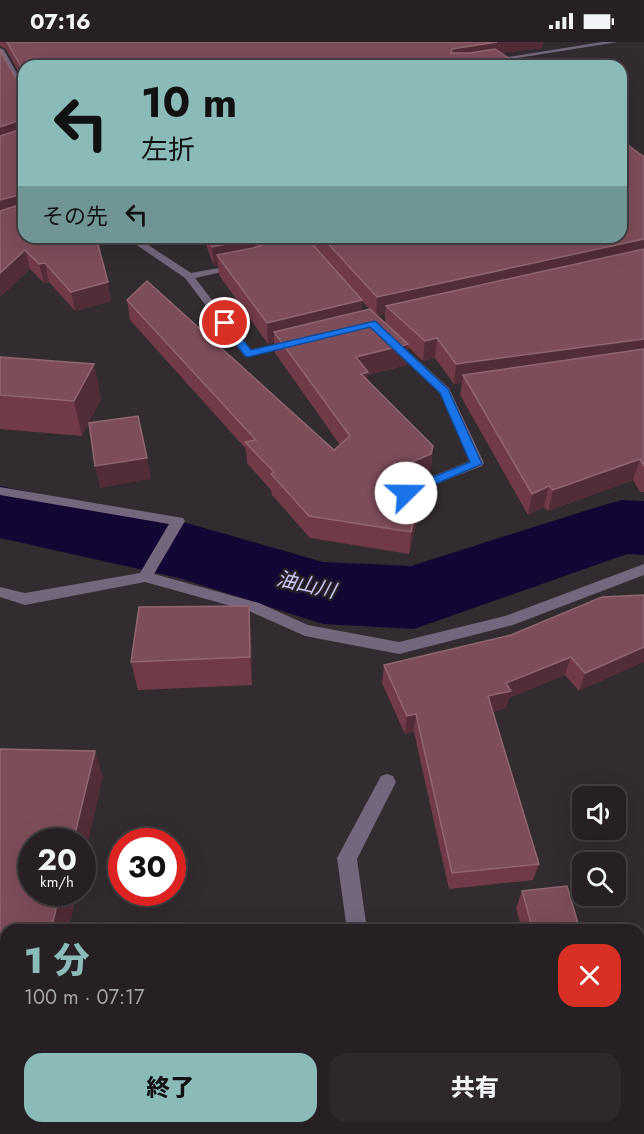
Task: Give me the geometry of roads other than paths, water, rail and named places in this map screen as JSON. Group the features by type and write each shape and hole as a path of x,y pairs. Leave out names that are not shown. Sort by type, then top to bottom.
{"street":[{"path":"507,60 615,42"},
{"path":"3,49 18,80"},
{"path":"139,243 189,276 248,354 304,340"},
{"path":"281,251 303,245"},
{"path":"189,276 250,263"},
{"path":"388,338 450,390 477,464 406,493"},
{"path":"0,490 178,521 144,577"},
{"path":"0,592 25,598 144,577 254,607 305,630 399,648 508,621 644,569"},
{"path":"356,924 347,858 387,782"}],"waterway":[{"name":"油山川","path":"0,512 190,552 323,593 414,598 496,568 622,527 644,528"}]}
